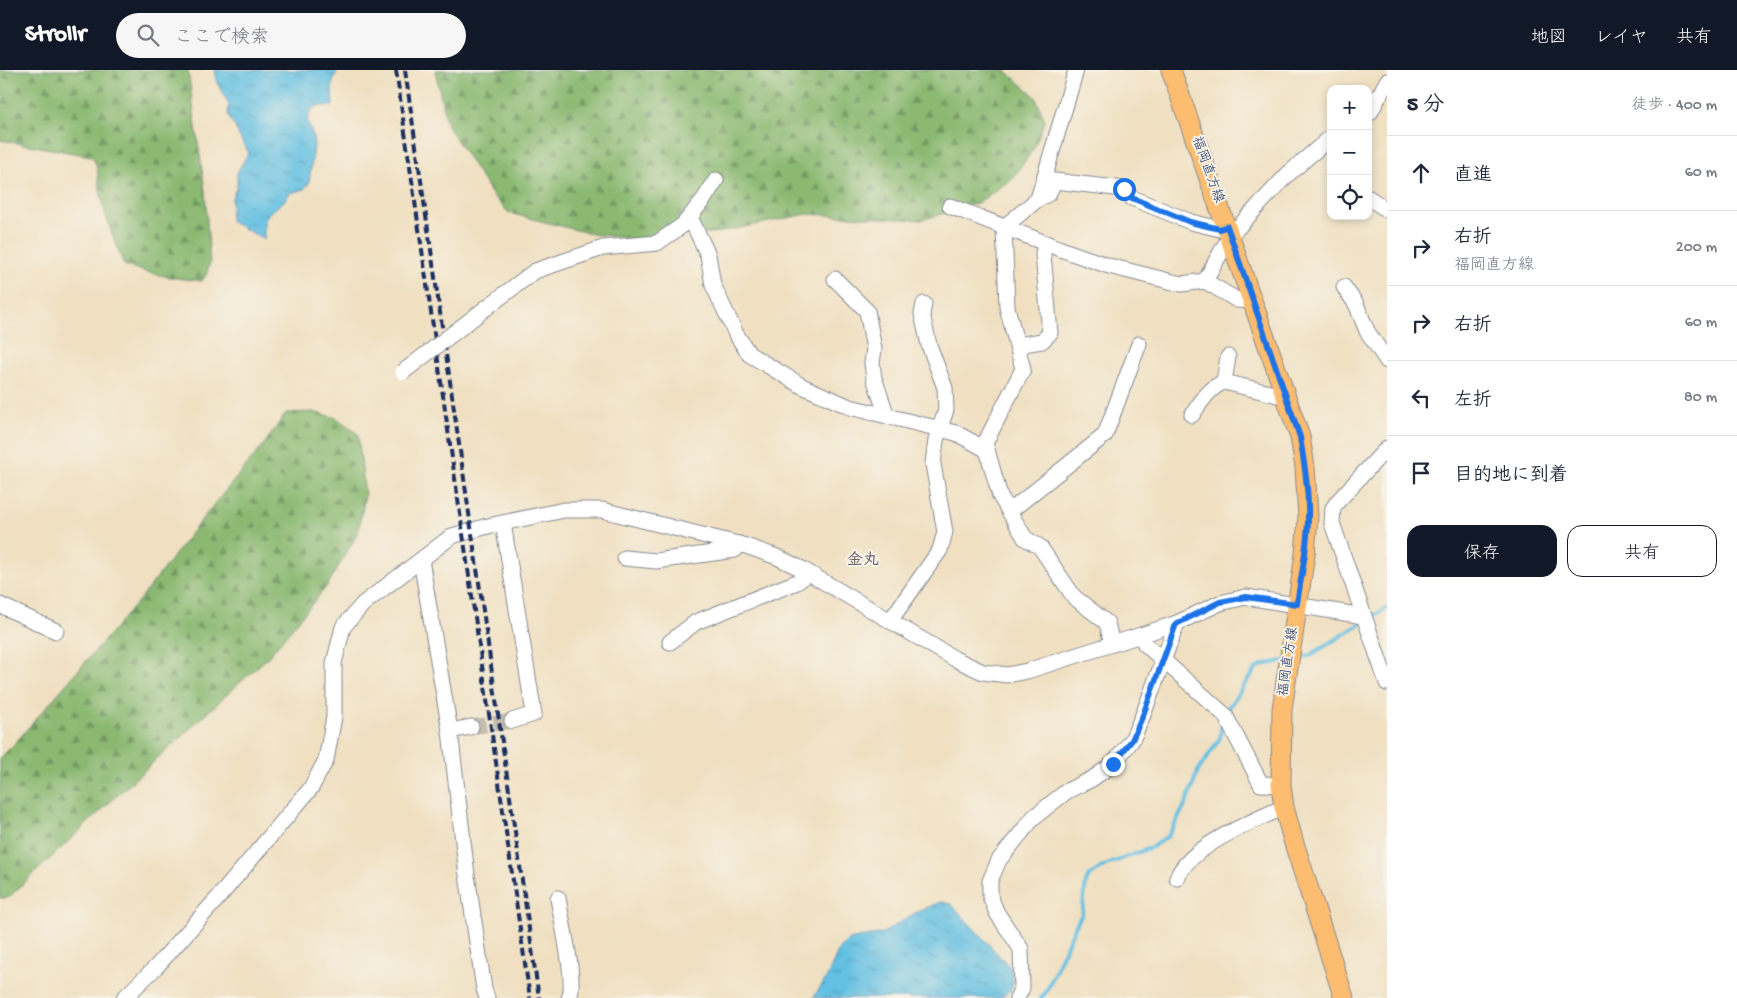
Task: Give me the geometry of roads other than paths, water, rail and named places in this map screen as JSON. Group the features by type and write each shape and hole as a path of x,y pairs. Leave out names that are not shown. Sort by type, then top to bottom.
{"main road":[{"name":"福岡直方線","path":"1172,70 1300,437 1305,467 1308,517 1305,554 1282,709 1280,785 1293,840 1344,998"}],"street":[{"path":"1038,199 1076,70"},
{"path":"1372,110 1387,81"},
{"path":"1205,281 1228,231 1287,175 1327,140"},
{"path":"403,372 535,271 603,248 657,243 683,225 704,199 716,180"},
{"path":"1004,227 1038,199 1048,194 1055,181 1124,189 1132,198 1190,222 1228,231"},
{"path":"1372,200 1387,210"},
{"path":"950,206 1109,266 1182,284 1205,281 1238,300 1253,301"},
{"path":"690,217 708,255 713,285 736,334 749,354 802,386 850,407 956,433 987,450"},
{"path":"1004,227 1007,307 1023,369 985,443 1000,496 1025,538 1040,547 1074,597 1107,622 1112,644"},
{"path":"1017,345 1042,341 1050,333 1043,254 1045,243"},
{"path":"835,280 867,311 874,349 872,363 874,378 887,416"},
{"path":"1344,287 1356,304 1367,331 1387,361"},
{"path":"890,620 940,550 945,532 933,464 936,440 946,410 945,388 929,344 922,314 924,304"},
{"path":"1009,512 1105,435 1139,344"},
{"path":"1224,382 1228,357"},
{"path":"1192,415 1200,403 1217,385 1224,382 1286,397"},
{"path":"1385,455 1332,508 1332,523 1387,683"},
{"path":"124,998 158,965 217,899 310,788 326,760 334,718 334,662 344,627 363,604 452,536 564,510 602,510 739,544 777,557 809,573 956,659 984,672 1006,675 1027,671 1176,624 1220,602 1246,597 1363,616"},
{"path":"502,523 534,714 512,721"},
{"path":"625,558 656,562 735,550 739,544"},
{"path":"421,560 450,730 467,875 484,989 487,998"},
{"path":"670,642 696,622 798,582 809,573"},
{"path":"0,605 56,632"},
{"path":"1017,998 1022,988 1021,949 997,913 990,896 990,881 999,860 1034,817 1068,791 1092,779 1113,764 1132,740 1176,624"},
{"path":"1141,635 1145,644 1225,715 1261,784 1280,785"},
{"path":"450,730 471,727"},
{"path":"1177,878 1185,863 1217,840 1284,807"},
{"path":"558,898 571,975 571,994 569,998"}],"water":[{"path":"215,70 339,70 333,82 333,106 316,106 310,112 307,121 313,136 314,146 309,183 304,189 290,193 284,201 268,214 264,224 264,239 230,221 232,198 237,186 237,173 249,152 229,116 229,104 217,83"},
{"path":"940,902 951,904 1009,966 1013,976 1013,985 1009,992 1000,998 813,998 827,977 840,947 849,940 883,933 917,912"}],"waterway":[{"path":"1368,619 1387,608"},
{"path":"1294,659 1309,656 1362,623"},
{"path":"1226,711 1255,670 1262,665 1283,661"},
{"path":"1041,998 1046,992 1082,914 1086,882 1089,876 1104,866 1152,847 1168,836 1186,804 1198,771 1220,738 1222,722"}],"tunnel":[{"path":"471,727 512,721"}],"railway":[{"path":"396,70 530,998"},
{"path":"405,70 539,998"}],"district":[{"name":"金丸","path":"863,561"}]}
